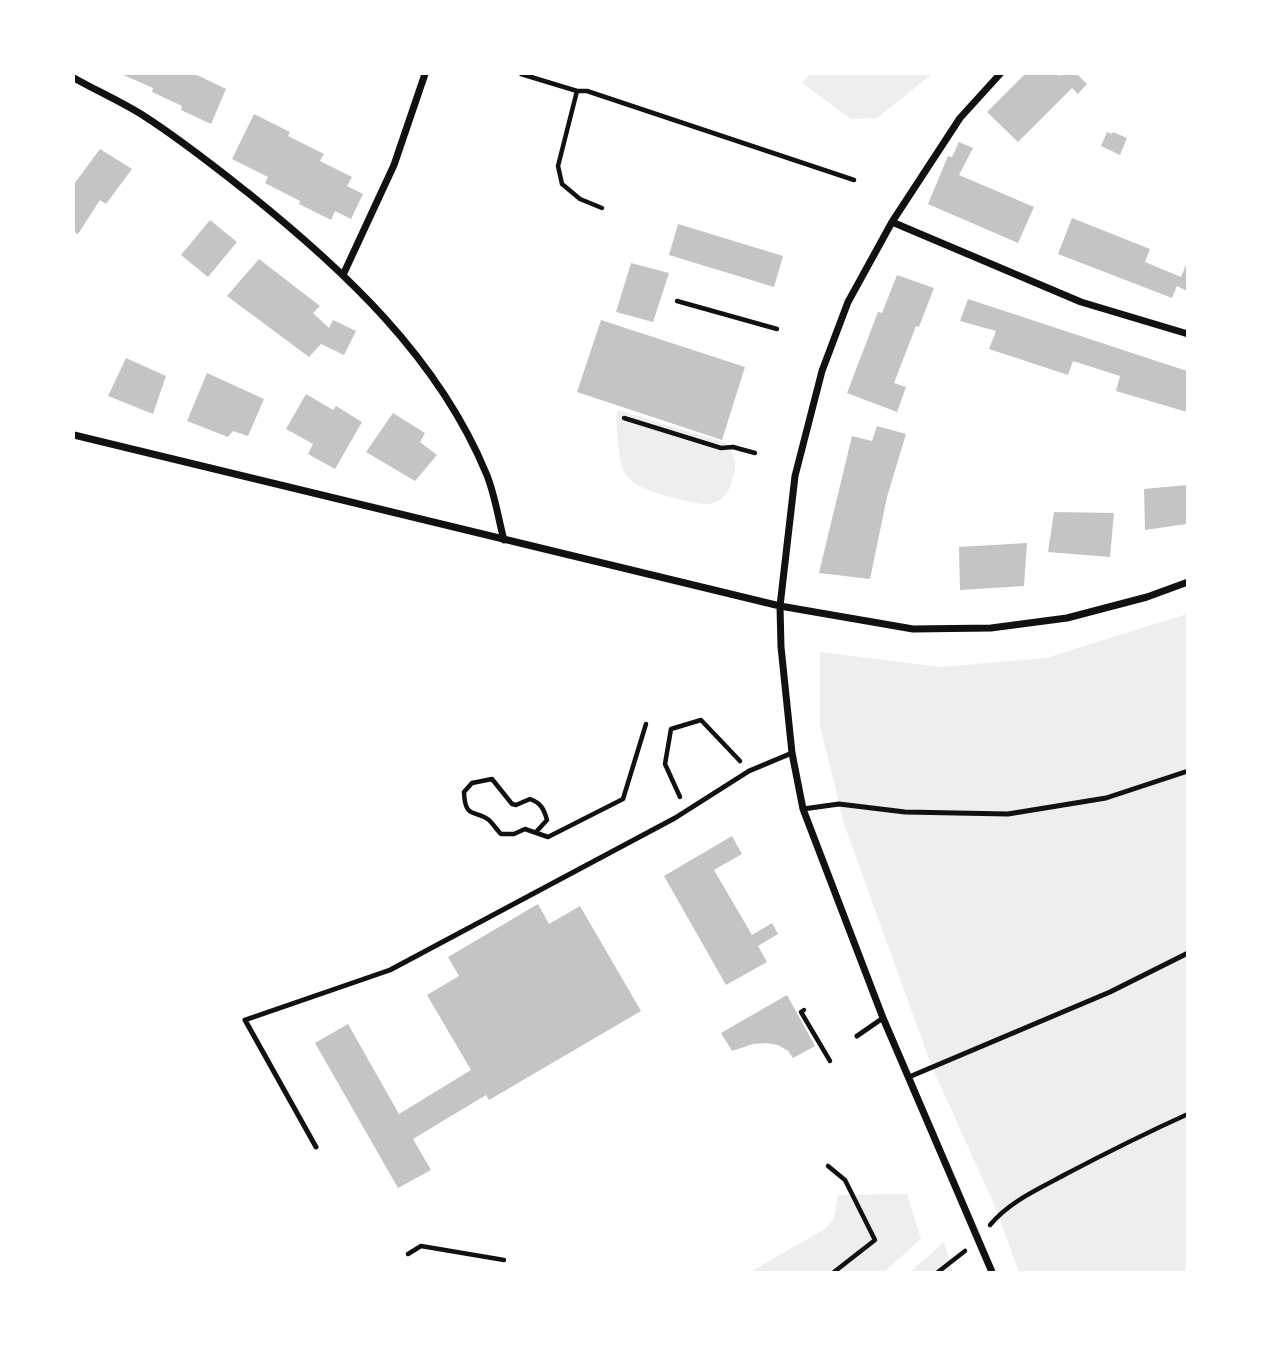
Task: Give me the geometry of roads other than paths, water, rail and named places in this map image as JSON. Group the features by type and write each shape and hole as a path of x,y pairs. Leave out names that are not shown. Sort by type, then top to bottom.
{"street":[{"path":"343,275 394,165 425,74"},
{"path":"992,1272 883,1018 803,809 792,753 781,647 780,606 795,476 822,371 848,302 892,222 960,118 1000,74"},
{"path":"74,78 143,116 211,163 343,275 405,340 451,405 486,474 504,540"},
{"path":"892,222 1081,302 1188,334"},
{"path":"74,435 780,606 913,629 991,628 1067,618 1147,597 1188,582"}],"lane":[{"path":"316,1147 245,1020 390,970 686,811 749,771 792,753"},
{"path":"803,809 839,804 905,812 1008,814 1106,798 1188,771"},
{"path":"909,1077 1110,992 1188,953"},
{"path":"857,1036 883,1018"}]}
